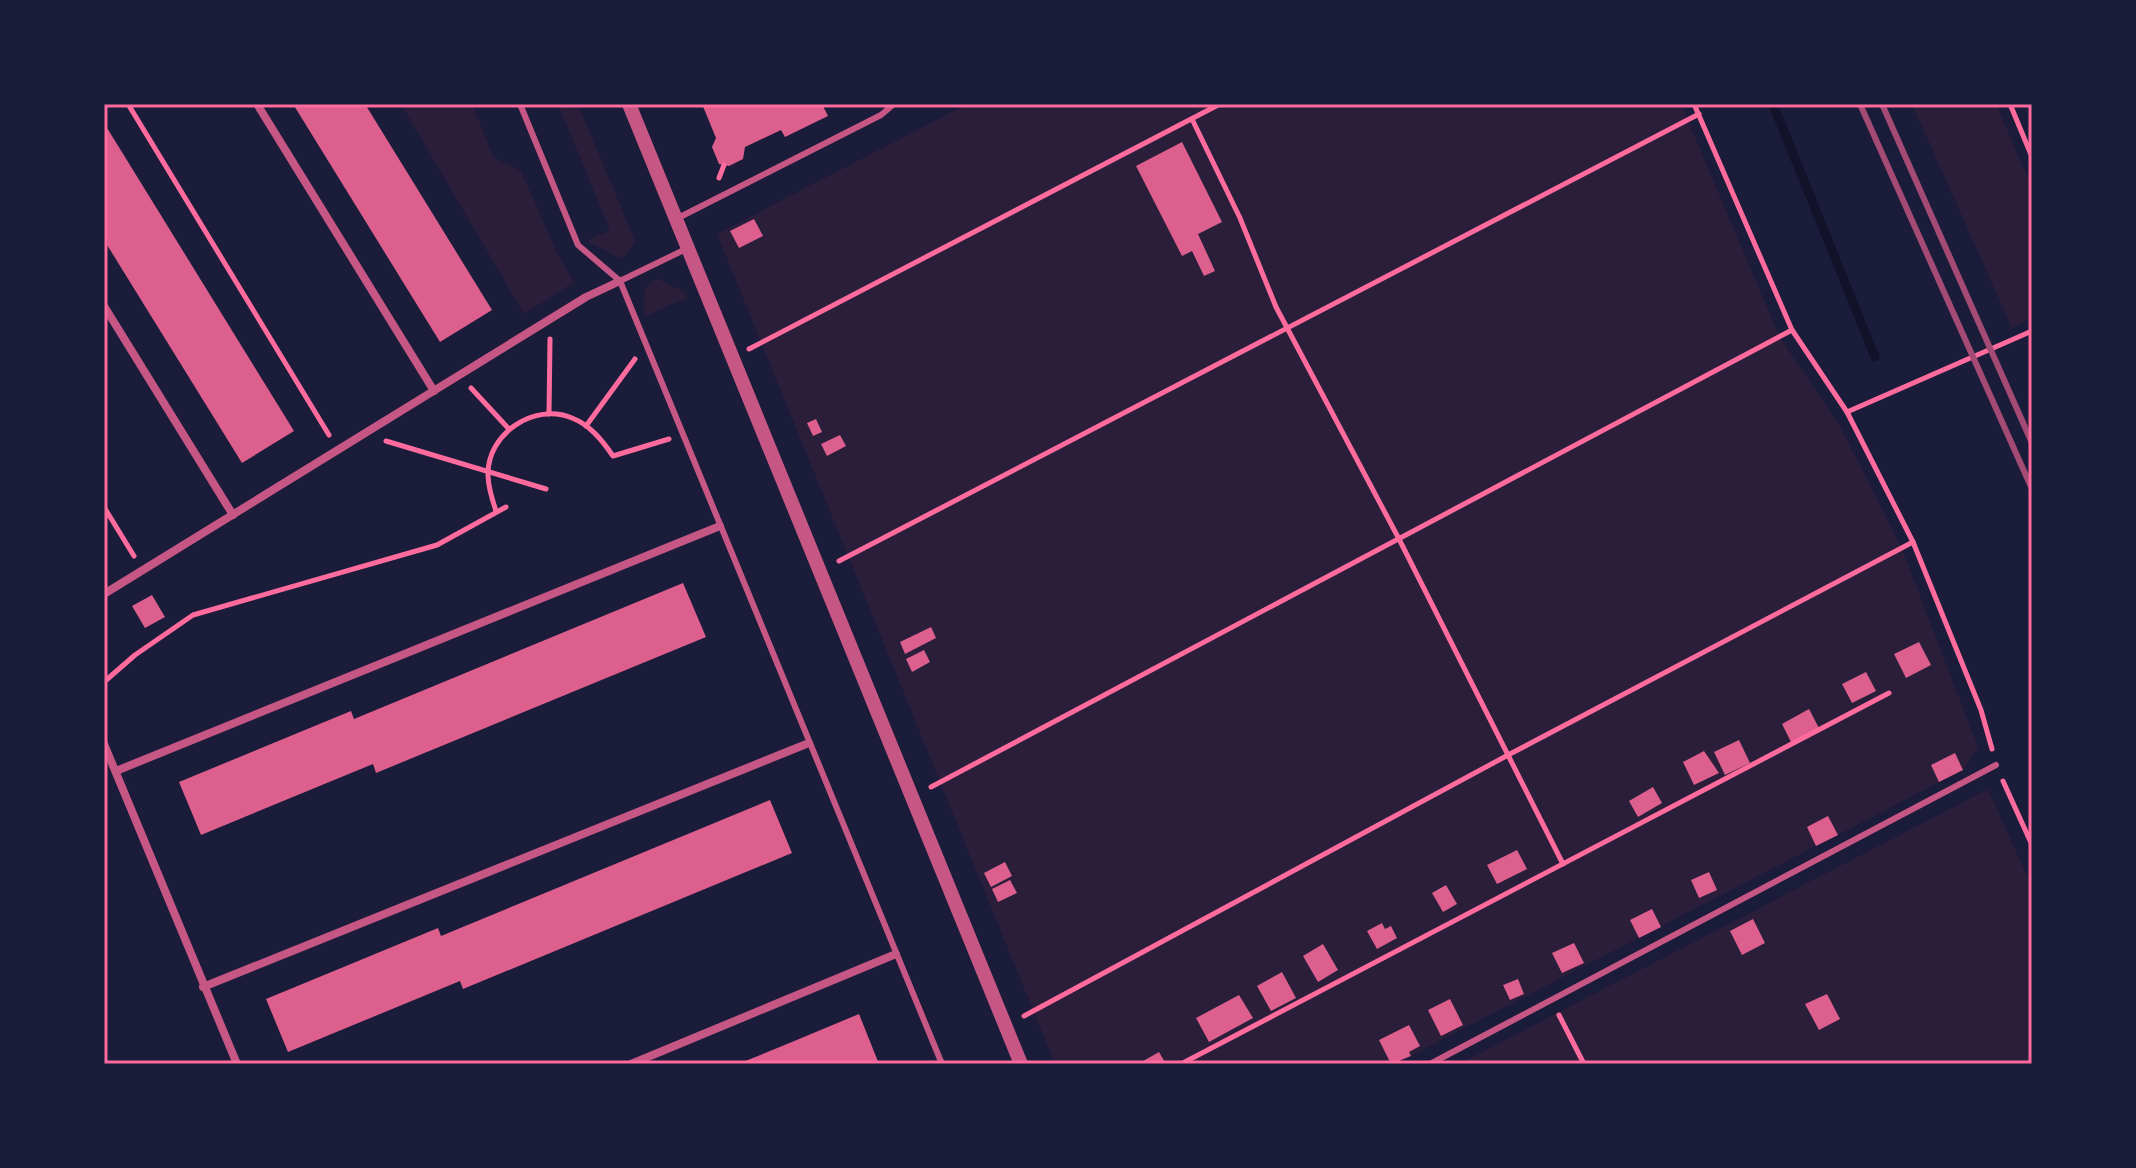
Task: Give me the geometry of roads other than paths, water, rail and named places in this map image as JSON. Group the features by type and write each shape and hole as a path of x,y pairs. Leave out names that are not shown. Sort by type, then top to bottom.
{"street":[{"path":"257,104 434,391"},
{"path":"629,104 1021,1064"},
{"path":"104,594 586,297 620,281"},
{"path":"104,306 233,515"},
{"path":"116,771 720,526"},
{"path":"203,987 809,743"},
{"path":"104,744 237,1064"},
{"path":"631,1064 896,954"}],"lane":[{"path":"520,104 578,245 620,281 942,1064"},
{"path":"676,219 881,115 894,104"},
{"path":"620,281 688,248"},
{"path":"1430,1064 1996,765"}],"waterway":[{"path":"1773,104 1875,357"}],"railway":[{"path":"1860,104 2032,489"},
{"path":"1882,104 2032,443"}]}
